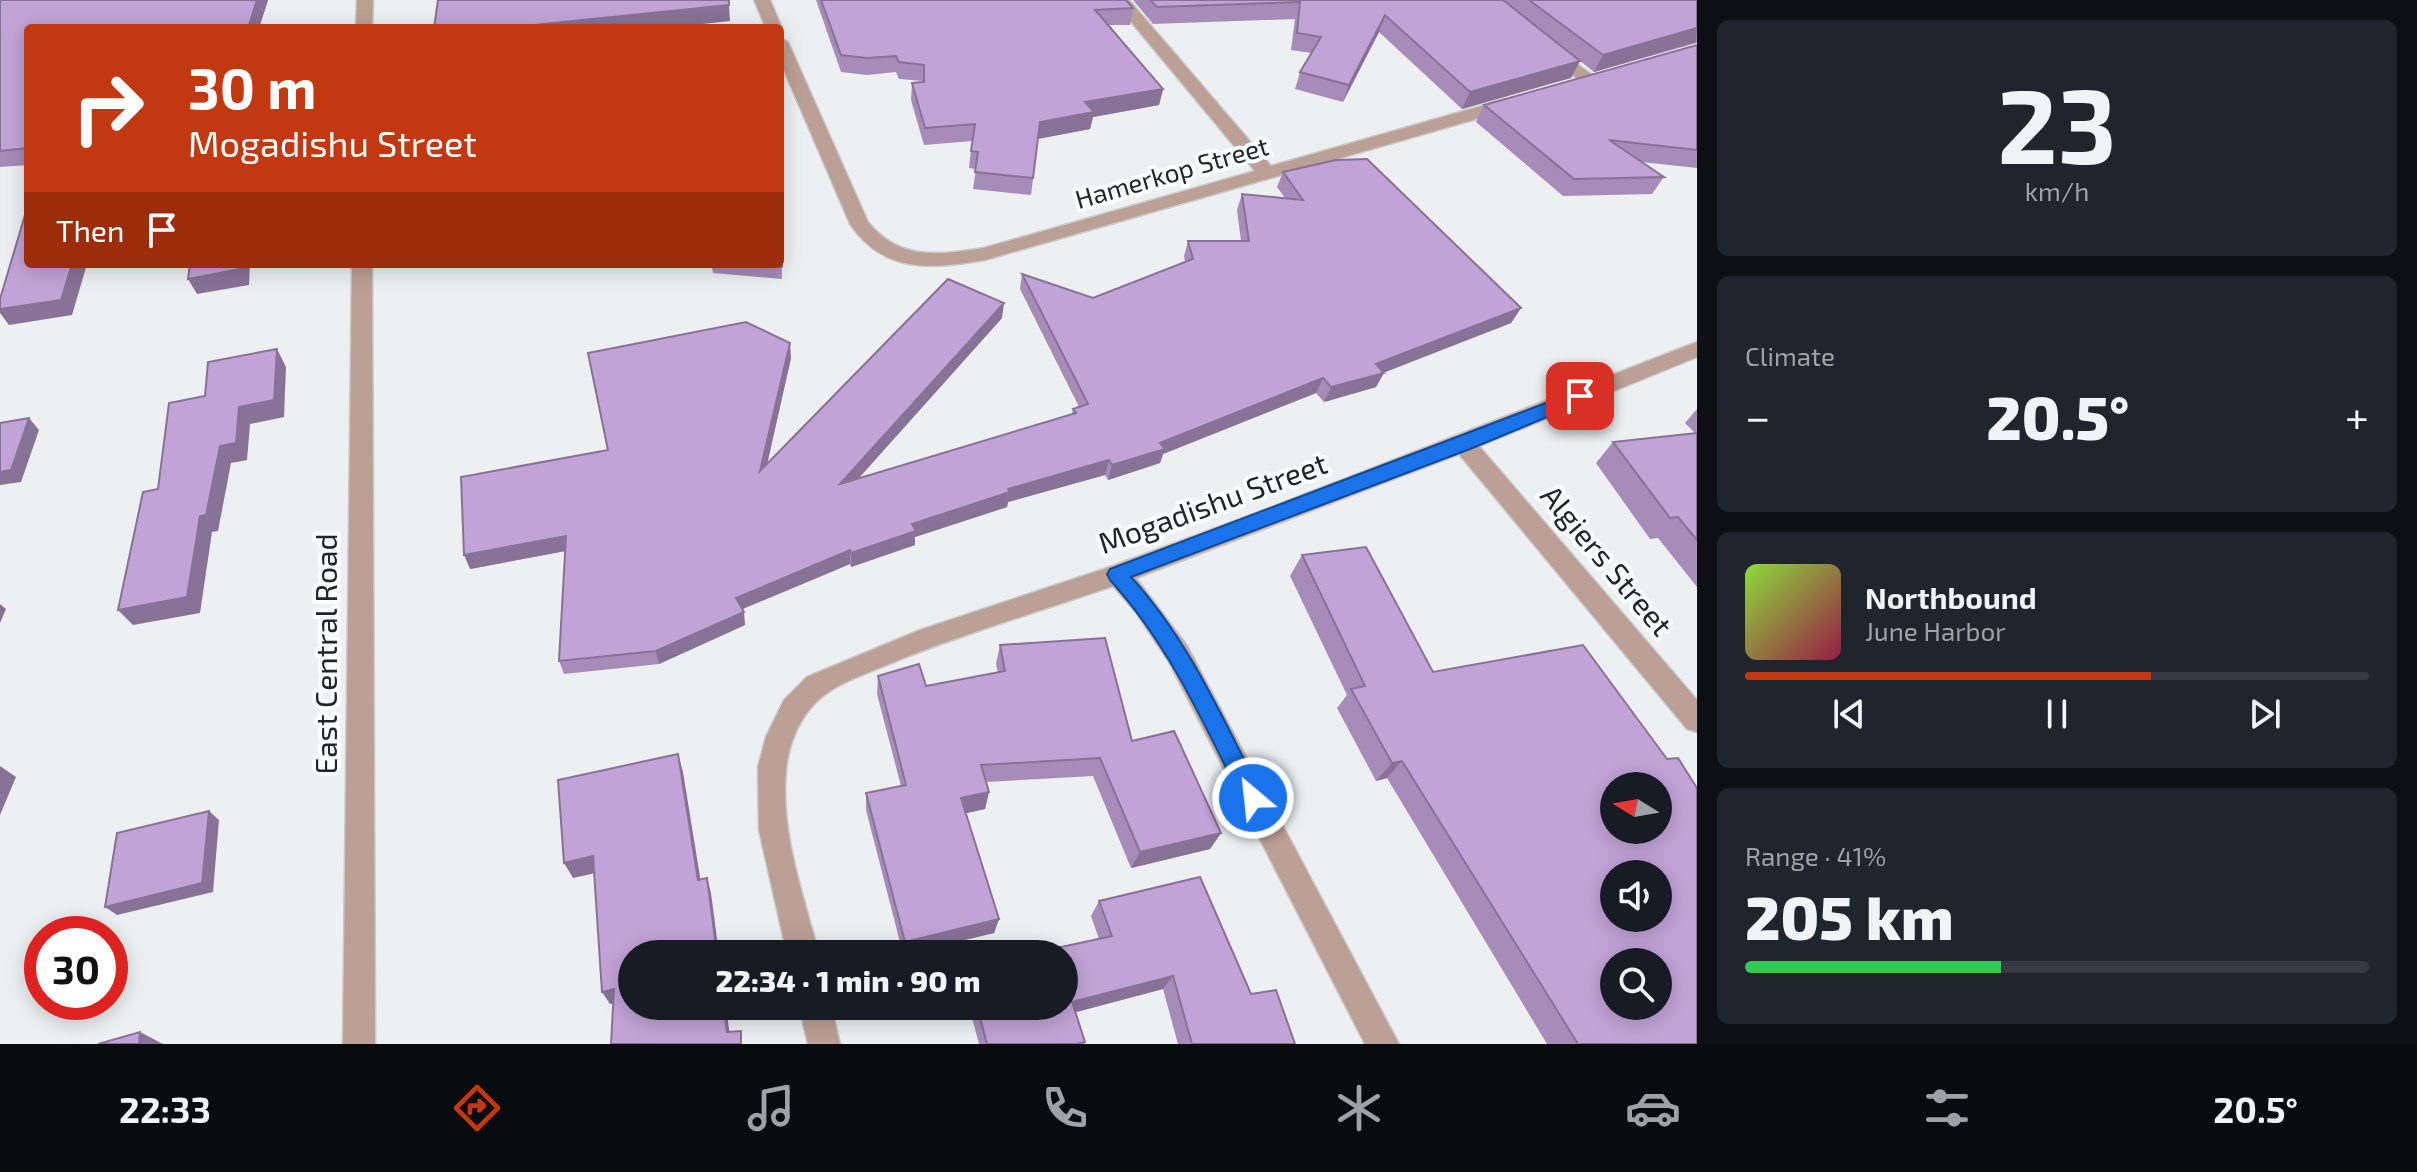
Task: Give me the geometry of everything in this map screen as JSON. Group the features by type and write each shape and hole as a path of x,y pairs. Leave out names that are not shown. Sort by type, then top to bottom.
{"street":[{"path":"364,24 365,0"},
{"path":"762,0 772,24"},
{"path":"1121,0 1266,172"},
{"path":"1532,35 1588,80"},
{"name":"Hamerkop Street","path":"784,51 859,224 872,240 902,257 942,261 985,254 1530,97"},
{"name":"East Central Road","path":"359,1044 362,268"},
{"name":"Mogadishu Street","path":"800,940 769,795 777,744 794,709 816,685 917,642 1117,574 1464,444 1697,349"},
{"name":"Algiers Street","path":"1464,444 1697,720"},
{"path":"1117,574 1144,604 1178,654 1383,1044"},
{"path":"818,1020 824,1044"}],"building":[{"path":"0,0 257,0 249,24 24,24 24,148 0,151"},
{"path":"438,0 729,0 729,5 545,24 435,24"},
{"path":"821,0 1126,0 1133,8 1095,10 1163,89 1085,102 1094,112 1040,122 1033,178 975,172 978,152 971,151 975,124 925,128 912,83 924,82 924,65 899,62 896,56 867,58 841,55"},
{"path":"1150,0 1503,0 1580,61 1470,92 1385,15 1349,85 1300,72 1321,37 1297,33 1300,2 1157,7"},
{"path":"1529,0 1697,0 1697,28 1603,55"},
{"path":"1697,45 1697,150 1609,140 1664,177 1574,179 1484,105"},
{"path":"1367,159 1521,308 1376,364 1384,373 1331,387 1323,378 1160,443 1165,449 1112,465 1109,460 1008,489 1010,492 912,524 916,531 851,553 850,550 736,598 744,612 656,651 559,661 566,536 464,555 461,477 608,450 588,353 746,322 790,343 760,471 948,279 1004,303 840,484 1076,413 1073,409 1088,404 1022,274 1093,298 1193,259 1188,241 1249,241 1242,194 1303,200 1283,172 1336,160"},
{"path":"24,218 24,268 71,268 61,300 0,309 0,299"},
{"path":"189,268 240,268 240,269 188,279"},
{"path":"277,349 274,400 239,407 236,443 220,446 206,515 200,516 187,597 118,610 143,492 158,489 169,403 205,396 208,362"},
{"path":"29,418 11,470 0,472 0,423"},
{"path":"1697,433 1697,540 1678,517 1670,518 1613,442"},
{"path":"1366,547 1433,672 1583,645 1667,759 1678,758 1697,788 1697,1044 1578,1044 1402,761 1392,763 1351,689 1365,686 1302,555"},
{"path":"1105,638 1132,741 1174,731 1221,833 1140,852 1100,758 981,765 989,792 961,798 999,919 904,940 866,793 906,785 878,676 919,664 926,686 1005,671 1000,645"},
{"path":"678,754 698,880 707,878 715,940 618,940 618,1020 725,1020 727,1032 741,1031 741,1044 611,1044 614,989 602,992 593,856 564,863 558,780"},
{"path":"209,811 202,883 105,907 117,833"},
{"path":"1200,877 1251,994 1276,990 1295,1044 1192,1044 1173,976 1078,1000 1078,943 1112,936 1099,901"},
{"path":"981,1020 1078,1020 1085,1042 1076,1044 987,1044"},
{"path":"140,1032 139,1044 98,1044"}],"route":[{"path":"1253,798 1178,654 1144,604 1117,574 1464,444 1580,396"}]}
